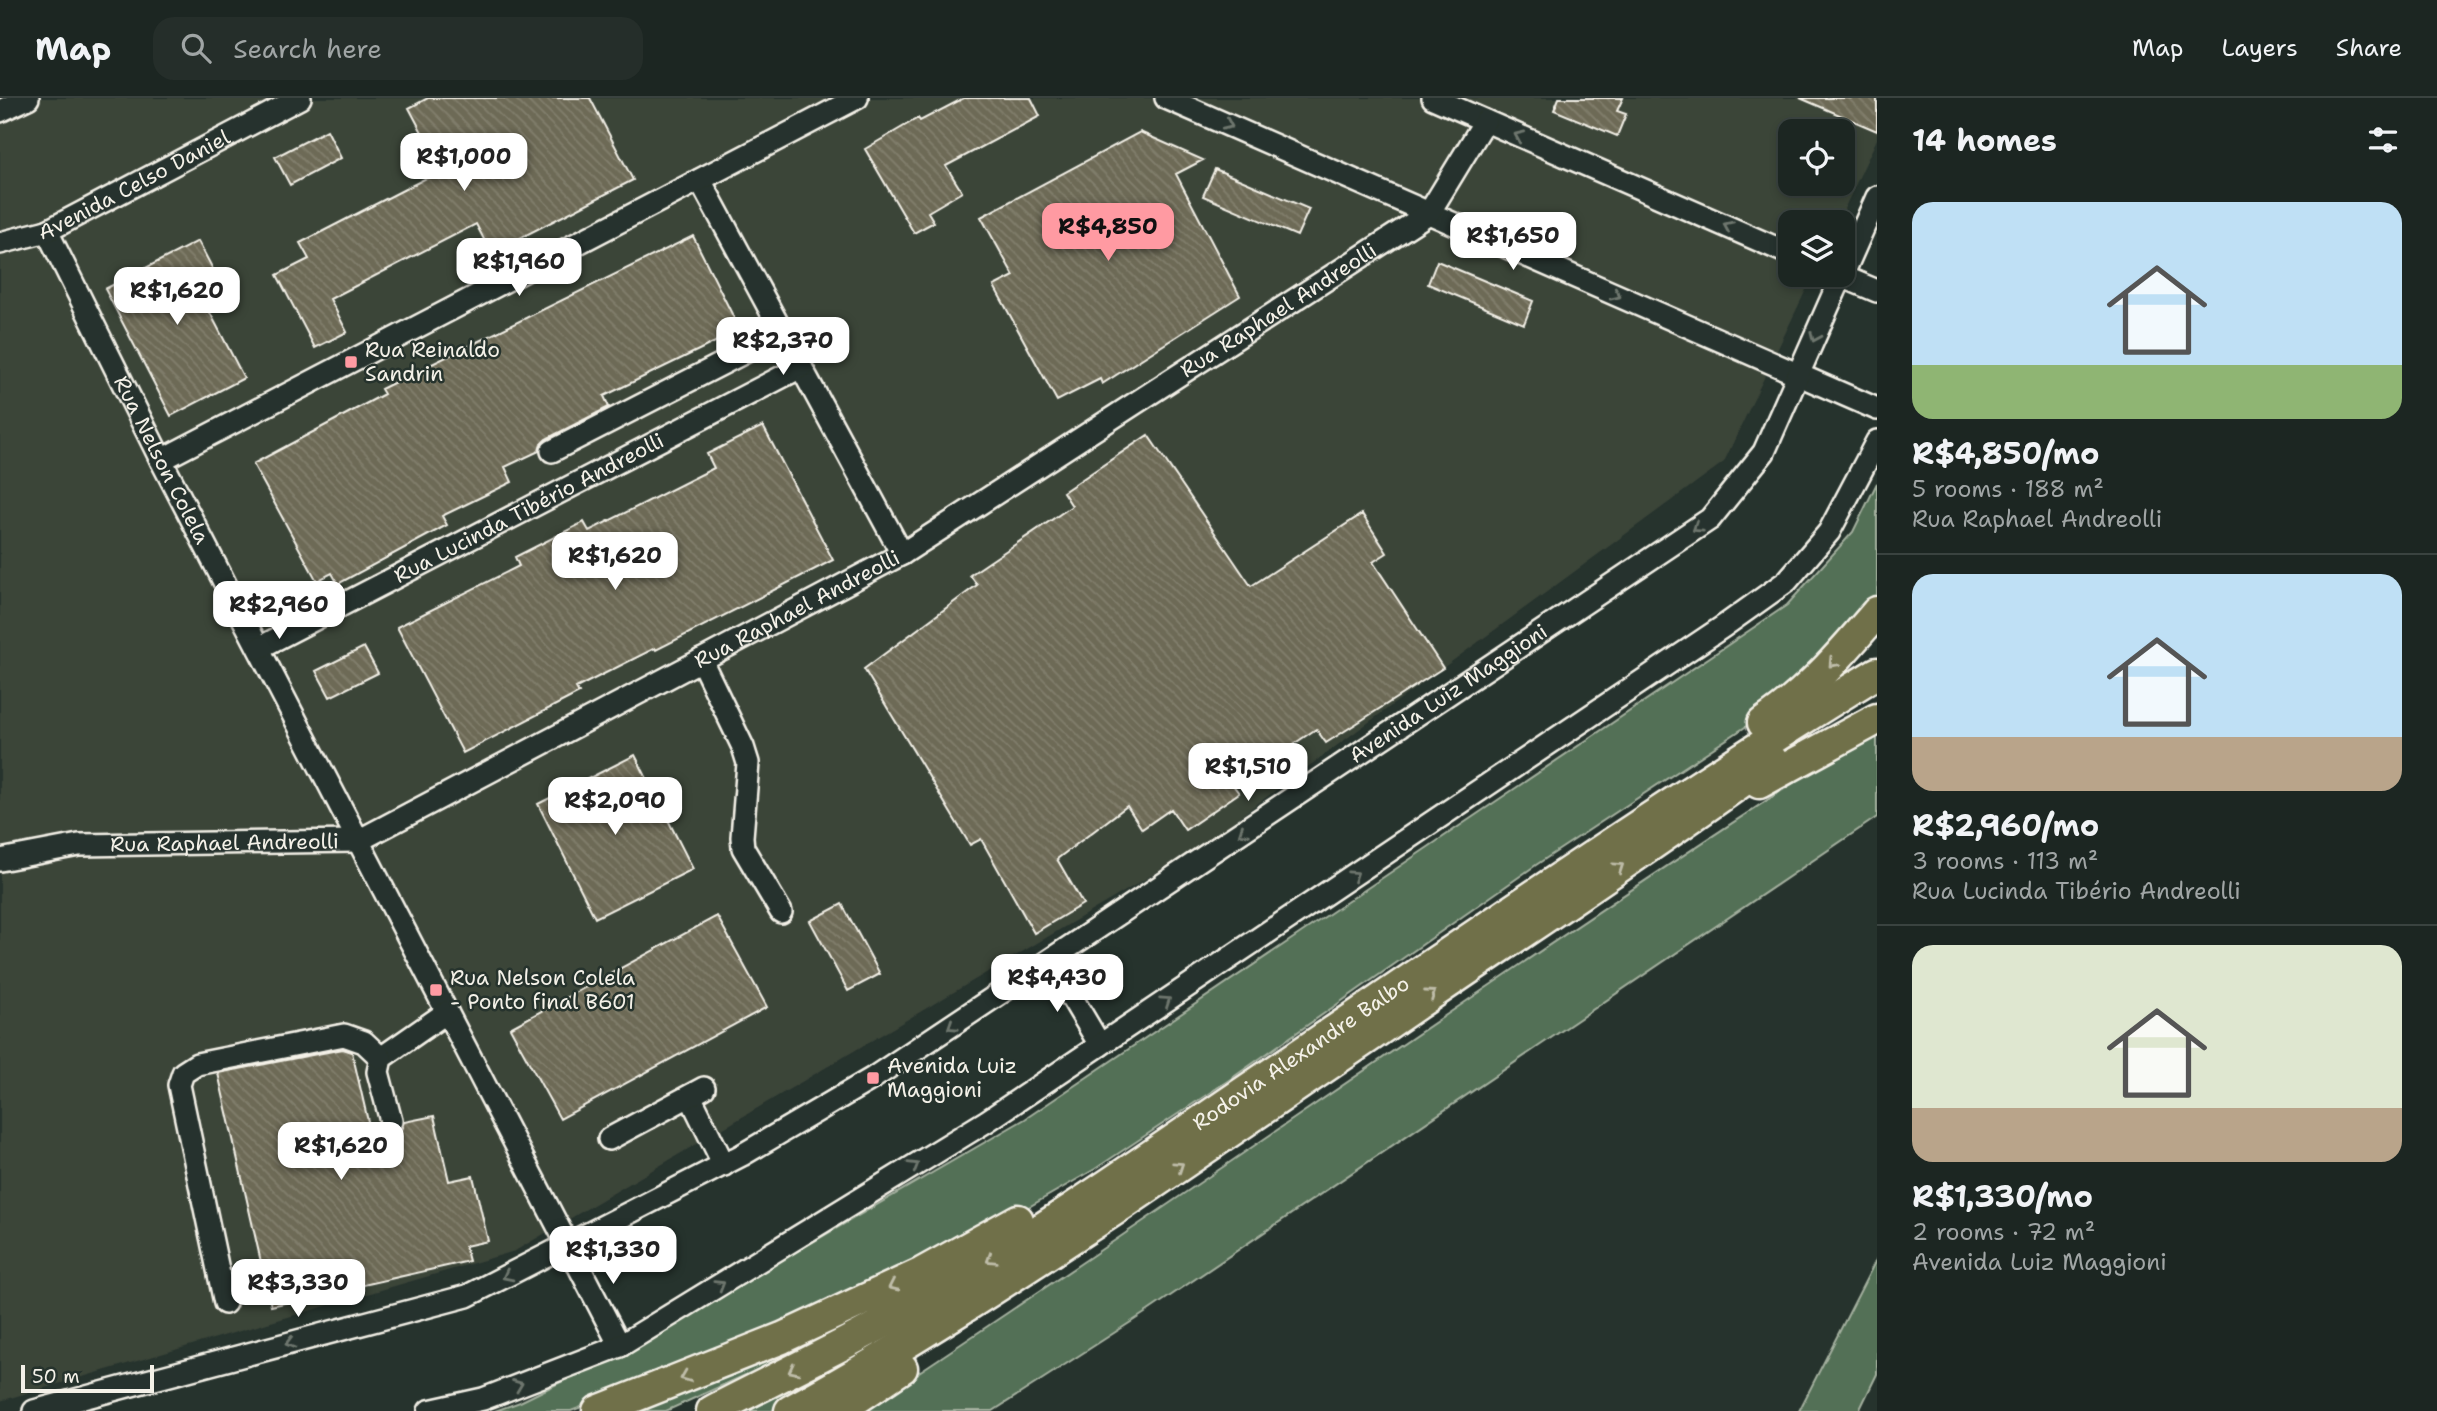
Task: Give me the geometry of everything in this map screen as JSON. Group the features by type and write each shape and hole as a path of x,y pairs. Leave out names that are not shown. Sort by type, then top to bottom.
{"highway":[{"path":"1374,1004 1503,905 1705,761 1783,710 1832,665 1877,612"},
{"name":"Rodovia Alexandre Balbo","path":"712,1411 951,1285 1212,1115 1758,747 1877,673"},
{"name":"Rodovia Alexandre Balbo","path":"790,1411 946,1321 1152,1184 1529,926 1682,825 1877,685"},
{"path":"1682,825 1877,719"},
{"path":"598,1411 782,1338 922,1273 1212,1115"},
{"path":"838,1411 956,1329 1152,1184"}],"street":[{"path":"0,111 28,98"},
{"name":"Avenida Celso Daniel","path":"0,243 47,231 300,98"},
{"path":"161,460 857,98"},
{"path":"1166,98 1877,409"},
{"path":"1433,98 1778,249"},
{"name":"Rua Raphael Andreolli","path":"0,860 79,845 358,841 902,554 1429,213 1485,121"},
{"path":"700,180 902,554"},
{"name":"Avenida Luiz Maggioni","path":"1855,245 1877,197"},
{"name":"Rua Nelson Colela","path":"47,231 161,460 620,1346"},
{"path":"1855,281 1877,291"},
{"name":"Avenida Luiz Maggioni","path":"34,1411 467,1296 724,1165 873,1078 1710,519 1764,452 1836,287"},
{"path":"552,452 782,333"},
{"name":"Rua Lucinda Tibério Andreolli","path":"259,648 801,367"},
{"path":"429,1411 483,1399 620,1346 987,1121 1787,581 1829,532 1877,441"},
{"path":"701,660 748,763 743,848 781,912"},
{"path":"1050,961 1100,1045"},
{"path":"391,1121 378,1072 381,1058 447,1012"},
{"path":"225,1303 179,1085 183,1073 197,1064 344,1035 364,1042 381,1058"},
{"path":"609,1139 697,1092 724,1165"}],"shaded area":[{"path":"0,98 1877,98 1877,139 1855,186 1855,119 1778,119 1778,196 1850,196 1844,210 1778,210 1778,287 1807,287 1724,462 1193,851 515,1251 0,1401"}],"green space":[{"path":"1877,483 1877,598 1774,708 1536,865 1232,1078 1095,1169 985,1232 671,1373 571,1411 495,1411 520,1402 628,1349 1025,1119 1787,605 1853,532"},
{"path":"1877,729 1877,817 1148,1311 993,1411 860,1411 1494,982"},
{"path":"1877,1258 1877,1374 1859,1411 1799,1411"},
{"path":"776,1355 776,1361 666,1411 632,1411"},
{"path":"838,1359 844,1371 777,1411 734,1411"}],"building":[{"path":"428,98 590,98 633,180 491,253 476,224 330,299 347,332 315,348 277,275 309,259 300,243 442,170 409,108"},
{"path":"964,98 1031,98 1040,116 946,166 962,192 928,212 934,222 914,233 865,149 918,118 920,121"},
{"path":"1559,98 1623,98 1617,111 1626,114 1617,136 1554,110"},
{"path":"1800,98 1877,98 1877,131 1855,122 1855,119 1849,119"},
{"path":"327,130 341,158 290,185 275,157"},
{"path":"1140,132 1203,160 1176,174 1240,296 1102,384 1100,379 1057,401 994,286 1014,276 981,217"},
{"path":"1215,169 1309,209 1297,236 1203,196"},
{"path":"693,236 740,330 604,396 609,407 546,439 539,451 505,467 512,482 442,516 447,525 338,584 332,573 317,581 253,464 384,394 381,389"},
{"path":"198,241 225,292 205,303 244,378 171,416 105,289"},
{"path":"1437,261 1533,301 1524,324 1428,284"},
{"path":"763,426 833,560 576,688 579,693 463,753 397,627 519,566 515,557 584,522 589,531 714,468 707,454"},
{"path":"1148,435 1251,586 1362,514 1387,553 1373,562 1443,668 1326,743 1316,729 1233,785 1239,793 1185,830 1171,809 1142,829 1127,806 1057,859 1083,904 1034,933 981,839 970,845 864,669 977,585 970,575 1072,506 1063,492"},
{"path":"364,647 378,673 330,697 316,671"},
{"path":"635,755 693,869 595,918 538,804"},
{"path":"842,904 880,974 848,991 810,921"},
{"path":"717,916 767,1007 560,1119 510,1028"},
{"path":"343,1049 352,1052 370,1130 380,1128 394,1134 401,1130 404,1122 434,1116 449,1181 473,1176 488,1241 465,1246 469,1261 271,1306 218,1073"}],"place":[{"name":"Rua Reinaldo Sandrin","path":"351,362"},
{"name":"Rua Nelson Colela - Ponto final B601","path":"436,990"},
{"name":"Avenida Luiz Maggioni","path":"873,1078"}]}
